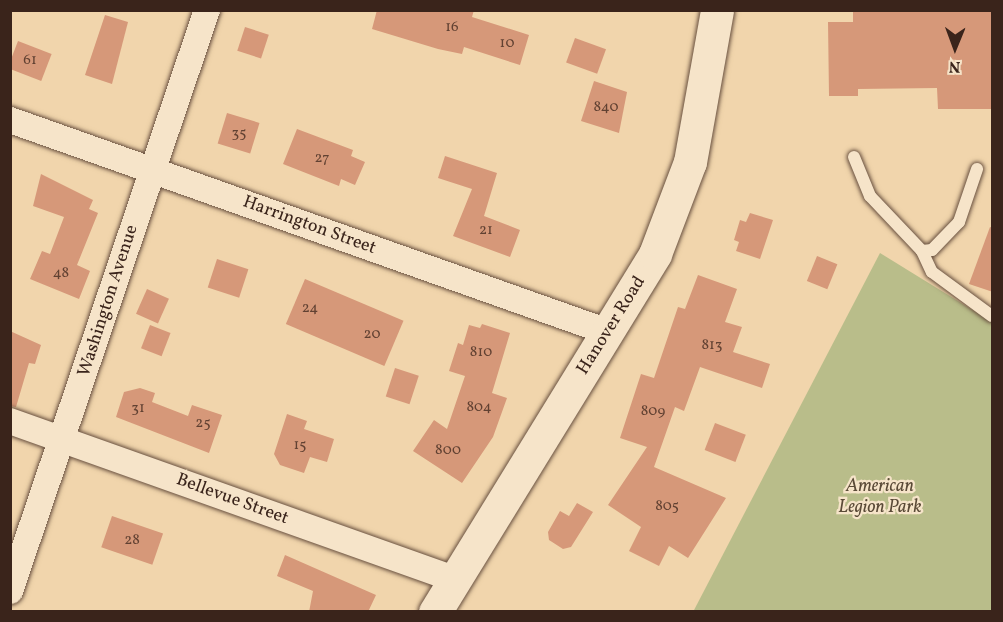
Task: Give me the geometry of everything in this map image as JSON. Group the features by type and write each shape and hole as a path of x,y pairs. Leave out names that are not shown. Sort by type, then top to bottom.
{"main road":[{"name":"Hanover Road","path":"435,612 608,332 675,209 701,109 717,10"}],"street":[{"name":"Washington Avenue","path":"10,591 207,10"},
{"name":"Harrington Street","path":"10,120 608,332"},
{"name":"Bellevue Street","path":"10,421 454,579"}],"lane":[{"path":"855,157 870,196 922,250 932,272 993,316"},
{"path":"922,250 939,244 959,222 977,169"}],"green space":[{"name":"American Legion Park","path":"880,253 992,322 992,611 693,612"}],"building":[{"path":"377,10 474,10 472,17 529,35 520,65 464,47 462,54 372,29"},
{"path":"853,10 993,10 993,109 938,109 937,88 858,89 858,96 829,96 828,22 853,22"},
{"path":"105,15 128,22 112,84 85,75"},
{"path":"245,27 269,35 261,59 237,51"},
{"path":"575,38 606,49 597,74 566,62"},
{"path":"18,41 52,54 41,81 10,69 10,62"},
{"path":"594,81 627,92 619,133 581,121"},
{"path":"227,113 260,123 250,154 218,144"},
{"path":"297,129 353,150 351,156 365,162 355,185 341,179 339,186 283,164"},
{"path":"445,156 497,173 484,216 520,230 510,257 453,236 472,189 438,178"},
{"path":"41,174 93,200 89,209 98,213 77,265 90,271 79,299 30,279 42,251 50,254 64,217 33,206"},
{"path":"750,213 773,220 760,259 736,251 739,242 734,240 740,220 746,222"},
{"path":"990,227 993,228 993,292 969,284"},
{"path":"817,256 837,264 827,289 807,281"},
{"path":"217,259 248,269 239,298 208,288"},
{"path":"698,275 737,289 725,322 742,327 733,352 770,364 762,388 700,367 684,411 675,407 654,467 726,498 688,558 669,546 659,566 629,551 641,527 608,505 647,447 620,438 641,374 654,378 678,307 685,309"},
{"path":"305,279 403,321 384,366 286,324"},
{"path":"147,289 169,299 158,323 136,314"},
{"path":"482,324 510,333 492,393 507,398 493,437 462,483 413,451 434,420 447,429 465,376 449,371 458,343 463,345 469,325 480,328"},
{"path":"150,325 171,333 162,356 141,348"},
{"path":"10,331 41,345 35,364 29,363 16,407 10,406"},
{"path":"395,368 419,376 410,404 386,397"},
{"path":"140,388 155,393 152,402 188,416 192,405 222,415 209,453 116,417 124,392"},
{"path":"287,414 307,421 304,429 334,439 327,462 310,457 304,473 280,465 274,454"},
{"path":"715,423 746,435 735,462 705,450"},
{"path":"577,503 593,512 571,547 563,549 549,540 548,532 560,511 569,516"},
{"path":"112,516 163,534 152,565 101,547"},
{"path":"285,555 376,595 368,612 309,612 313,591 277,576"}]}
